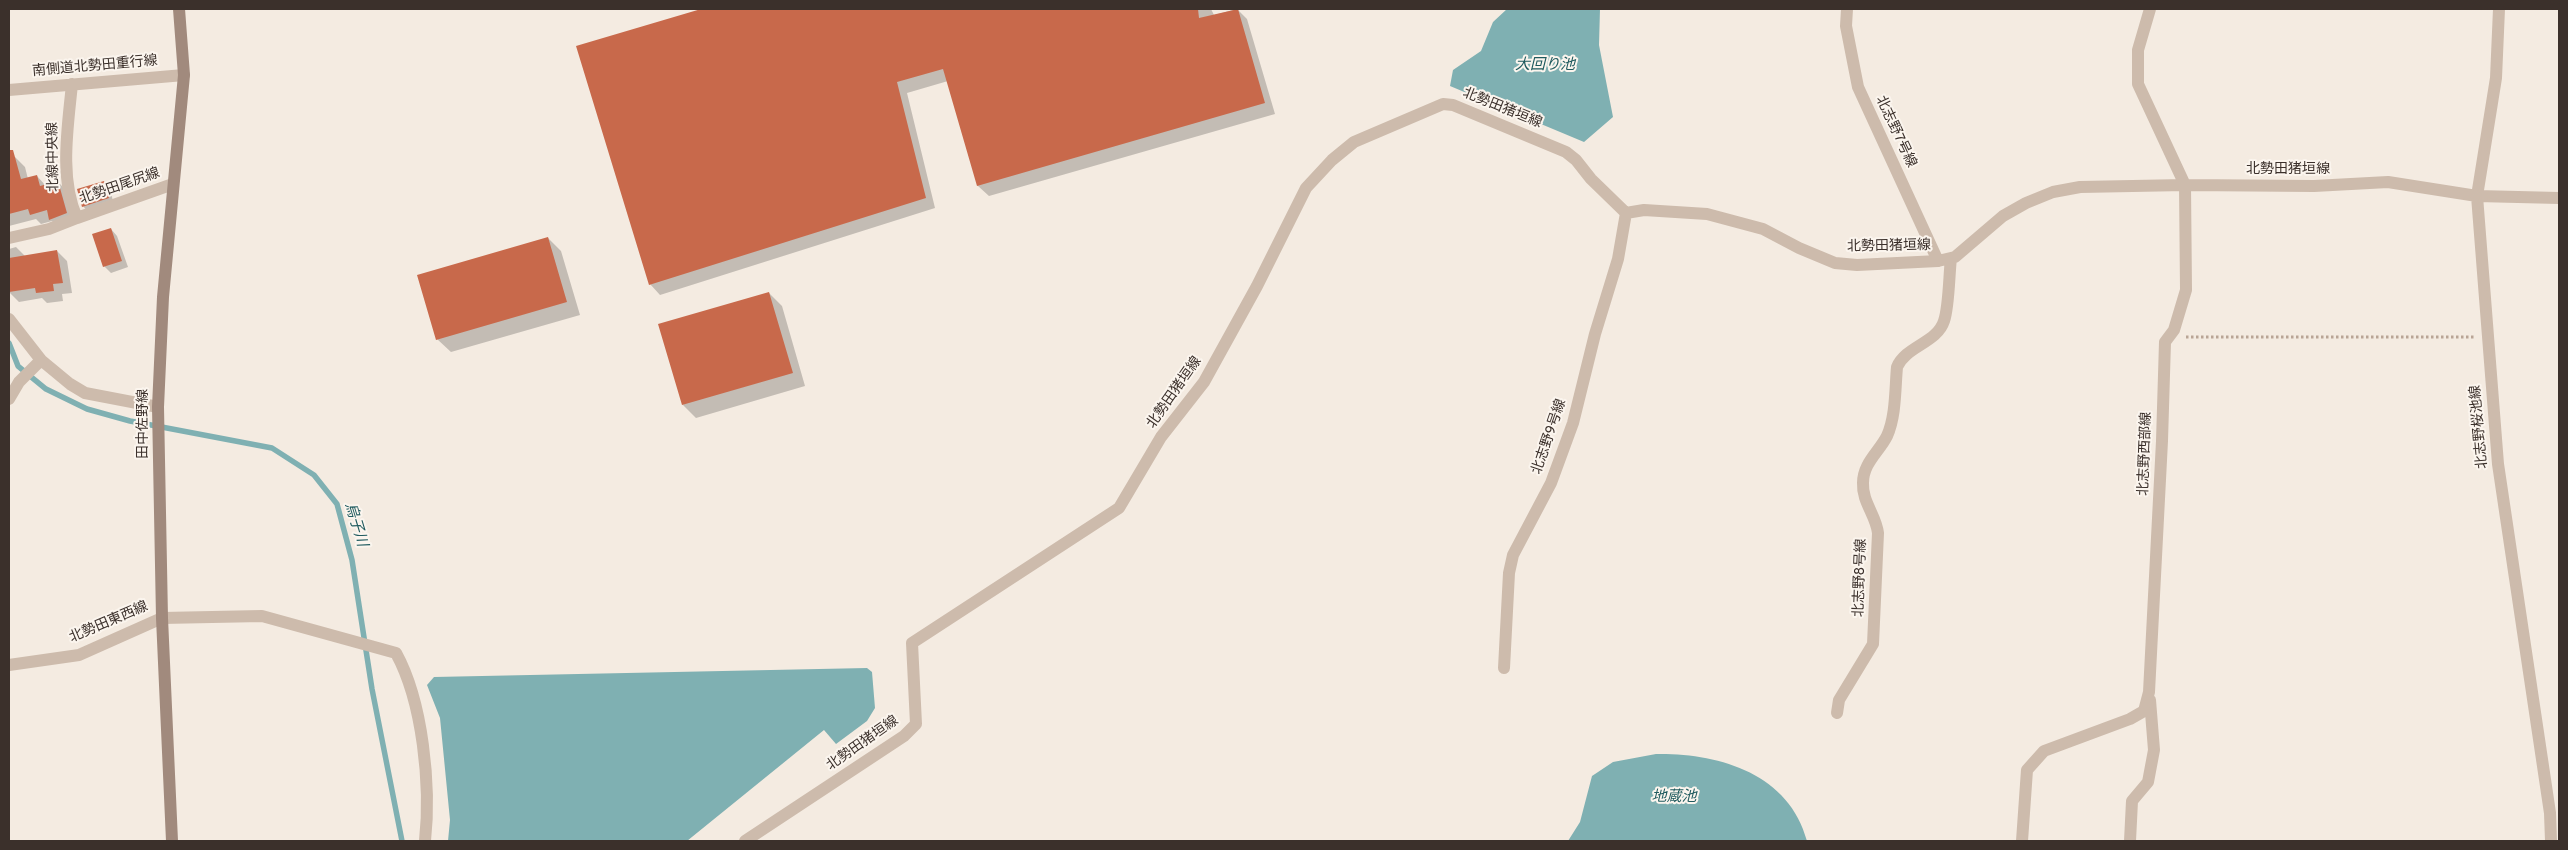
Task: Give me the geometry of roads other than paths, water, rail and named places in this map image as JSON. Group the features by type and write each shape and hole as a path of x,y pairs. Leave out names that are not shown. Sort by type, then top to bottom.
{"street":[{"name":"田中佐野線","path":"172,841 162,618 158,409 163,297 184,75 179,9"},
{"name":"北志野7号線","path":"1847,9 1846,26 1858,87 1944,260"},
{"name":"北志野西部線","path":"2022,841 2027,770 2044,751 2130,719 2144,711 2149,692 2162,441 2165,342 2174,330 2186,290 2185,185 2138,84 2138,50 2150,9"},
{"name":"北志野桜池線","path":"2499,9 2496,78 2477,196 2498,464 2550,813 2551,841"},
{"name":"南側道北勢田重行線","path":"9,90 184,75"},
{"name":"北線中央線","path":"72,84 68,124 68,190 77,218"},
{"name":"北勢田猪垣線","path":"745,841 904,736 916,724 912,643 1119,508 1161,437 1204,382 1257,286 1306,188 1332,160 1354,142 1443,104 1453,105 1566,152 1576,160 1591,180 1626,213 1644,210 1707,214 1764,229 1798,248 1835,263 1858,266 1944,260 2003,216 2026,203 2053,192 2080,187 2185,185 2314,186 2388,182 2477,196 2559,198"},
{"name":"北勢田尾尻線","path":"77,218 173,184"},
{"name":"北志野9号線","path":"1504,668 1509,573 1513,555 1551,484 1573,424 1618,259 1626,213"},
{"path":"9,238 49,229 77,218"},
{"name":"北志野8号線","path":"1837,713 1839,700 1873,644 1878,533 1877,523 1866,504 1863,493 1864,472 1887,435 1891,424 1897,367 1900,360 1931,336 1944,322 1944,260"},
{"path":"9,319 38,363 70,384 85,393 158,409"},
{"path":"9,399 20,382 38,363"},
{"path":"162,618 262,616 396,653 403,667 419,719 428,815 425,841"},
{"name":"北勢田東西線","path":"9,665 79,655 162,618"},
{"path":"2130,841 2132,801 2148,782 2154,750 2149,692"}],"water":[{"name":"大回り池","path":"1507,9 1600,9 1599,45 1613,117 1584,142 1450,86 1453,70 1481,51 1493,22"},
{"path":"867,668 872,672 875,708 867,721 836,744 824,730 687,841 448,841 450,820 440,718 427,685 434,677"},
{"name":"地蔵池","path":"1656,754 1680,755 1726,763 1768,783 1785,799 1798,818 1807,841 1568,841 1580,822 1592,776 1613,762"}],"waterway":[{"name":"烏子川","path":"9,343 18,366 46,389 87,409 130,421 272,448 314,475 337,504 352,560 372,689 402,841"}]}
